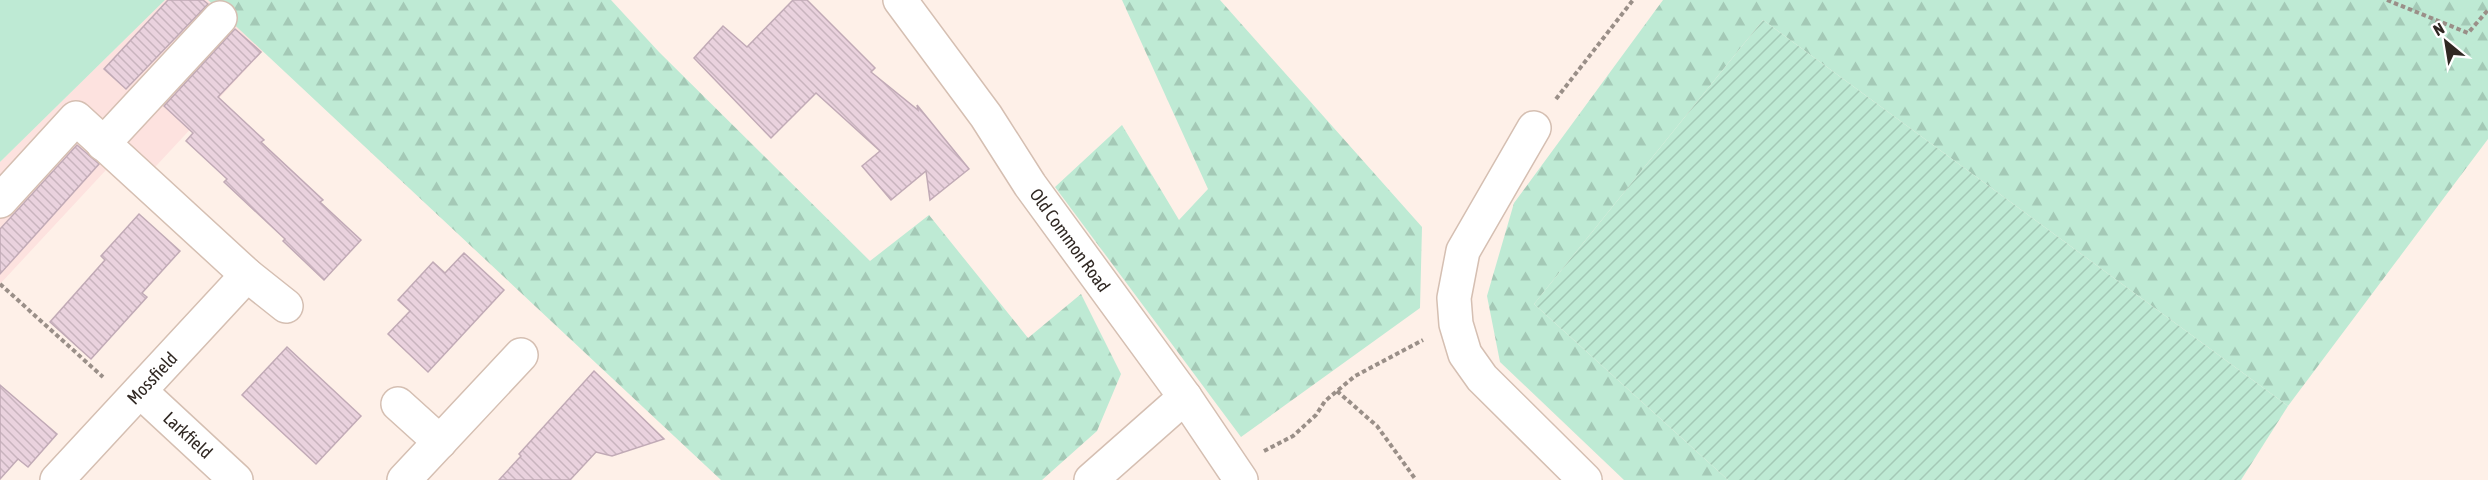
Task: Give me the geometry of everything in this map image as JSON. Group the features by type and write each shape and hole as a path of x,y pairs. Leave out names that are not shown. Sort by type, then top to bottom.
{"street":[{"name":"Old Common Road","path":"900,0 986,116 1030,185 1185,397 1236,472"},
{"path":"103,144 220,18"},
{"path":"0,201 76,118 247,275 286,306"},
{"path":"1534,128 1463,251 1454,298 1456,324 1465,354 1482,378 1585,480"},
{"name":"Mossfield","path":"57,480 247,275"},
{"path":"404,480 521,354"},
{"name":"Larkfield","path":"135,396 236,480"},
{"path":"1091,480 1185,397"},
{"path":"398,404 440,442"}],"path":[{"path":"1534,128 1633,0"},
{"path":"2387,0 2468,33 2488,10"},
{"path":"0,284 135,396"},
{"path":"1236,472 1293,436 1355,376 1456,324"},
{"path":"1337,391 1377,426 1416,480"}],"shaded area":[{"path":"165,0 208,0 263,51 131,193 106,170 0,284 0,162"}],"green space":[{"path":"0,0 165,0 0,162"},
{"path":"208,0 611,0 659,52 870,261 929,215 1028,338 1081,294 1121,374 1097,431 1042,480 721,480"},
{"path":"1122,0 1220,0 1422,227 1420,308 1241,437 1055,187 1122,125 1179,220 1208,189"},
{"path":"1663,0 2488,0 2488,139 2288,406 1763,20 1534,304 1728,480 1624,480 1500,362 1487,296 1514,203"},
{"path":"1763,20 2288,406 2241,480 1728,480 1534,304"}],"building":[{"path":"168,0 203,0 208,4 126,89 104,69"},
{"path":"793,0 807,0 875,68 871,72 918,110 917,105 969,169 930,200 926,171 891,200 862,166 880,151 816,93 771,138 694,58 723,26 747,47"},
{"path":"235,29 261,52 218,97 264,140 261,142 323,200 320,202 361,240 324,280 283,241 285,239 224,182 227,179 186,141 193,133 164,106"},
{"path":"77,145 99,164 0,274 0,229"},
{"path":"139,214 180,251 142,293 147,297 91,359 50,322 105,260 101,256"},
{"path":"464,253 504,290 428,372 388,334 410,311 398,300 433,262 445,273"},
{"path":"287,347 361,416 316,464 242,395"},
{"path":"594,371 664,439 612,456 596,452 570,480 499,480 521,456 519,454"},
{"path":"0,385 57,434 28,467 18,459 0,479"}]}
